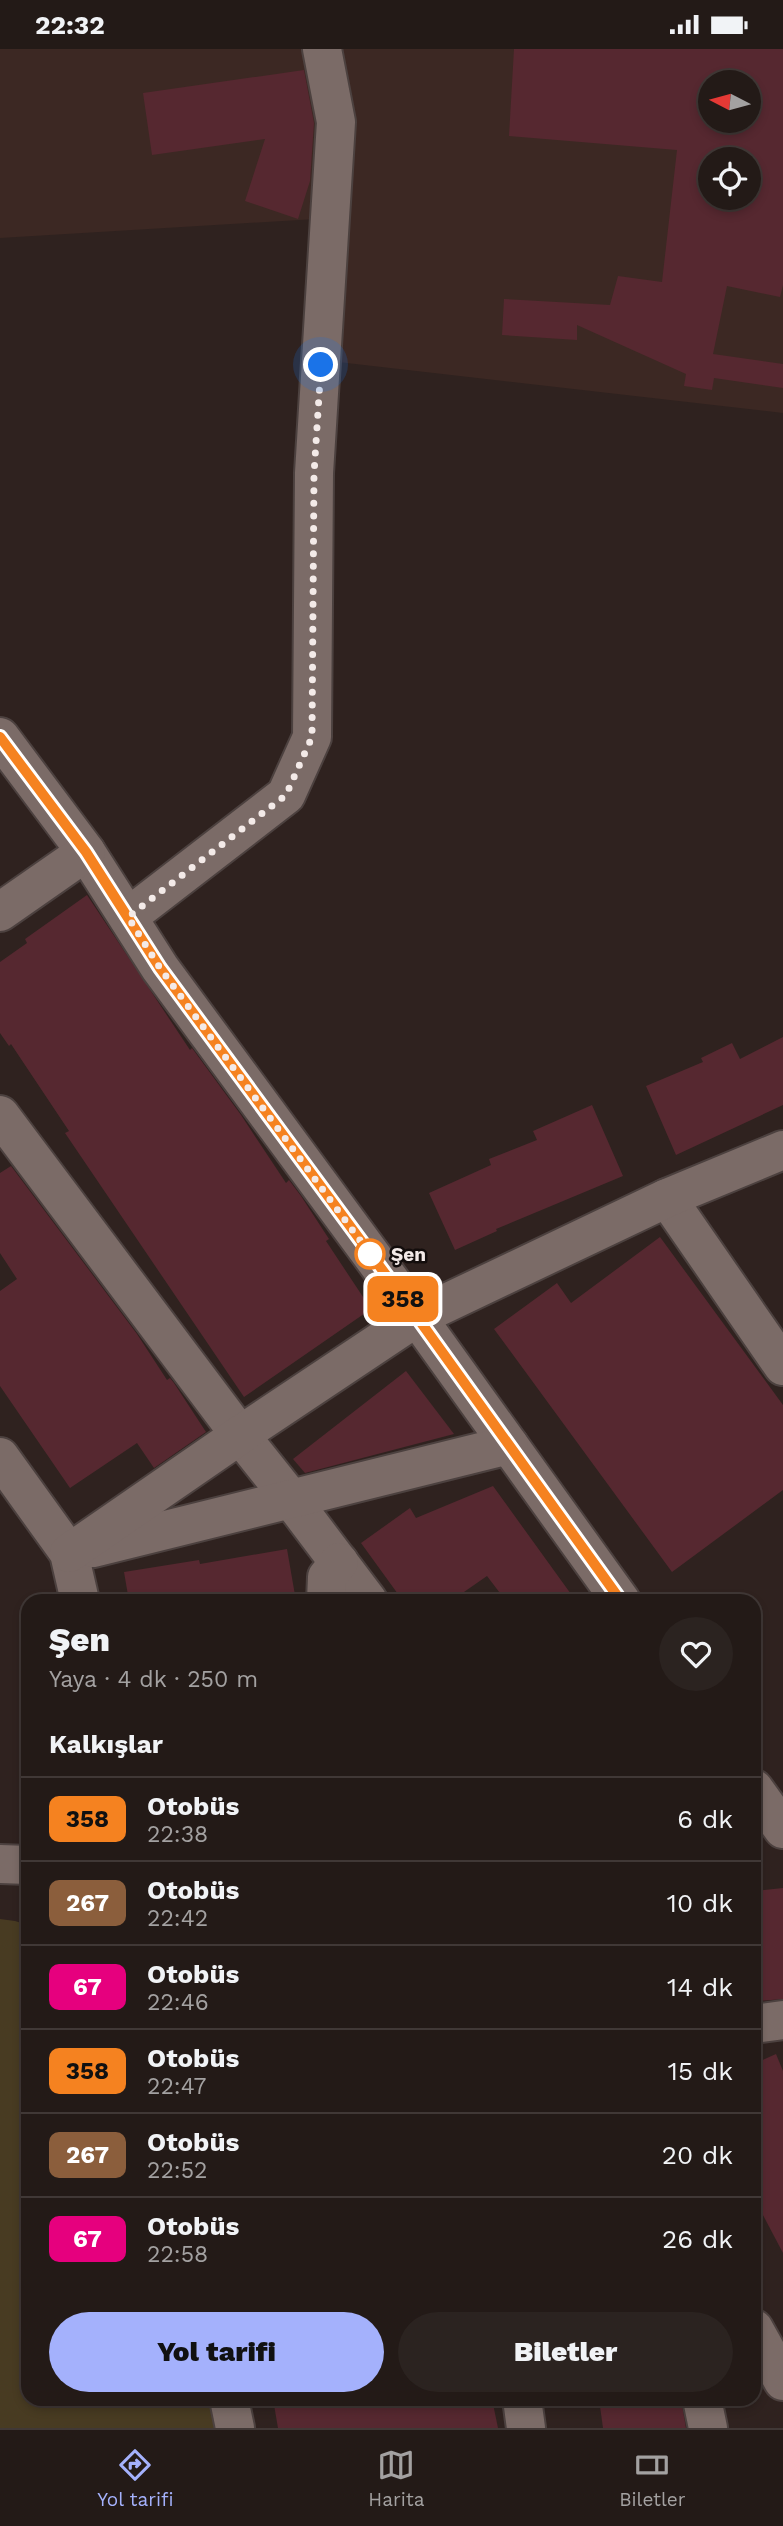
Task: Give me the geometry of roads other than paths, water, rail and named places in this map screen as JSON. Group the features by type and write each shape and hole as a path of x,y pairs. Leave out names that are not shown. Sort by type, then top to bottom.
{"street":[{"path":"128,917 286,795 312,737 314,474 336,122 322,49"},
{"path":"0,737 86,852 160,968 417,1317 616,1594"},
{"path":"0,912 86,852"},
{"path":"0,1115 363,1594"},
{"path":"69,1553 417,1317 667,1198 783,1150"},
{"path":"667,1198 783,1366"},
{"path":"69,1553 509,1445"},
{"path":"0,1457 69,1553 78,1594"},
{"path":"326,1594 327,1577 339,1562"},
{"path":"0,1864 21,1865"},
{"path":"761,2023 783,2020"},
{"path":"761,2342 783,2381"},
{"path":"230,2406 235,2428"},
{"path":"523,2406 526,2428"},
{"path":"703,2406 708,2428"}],"place":[{"name":"Şen","path":"370,1254"}]}
